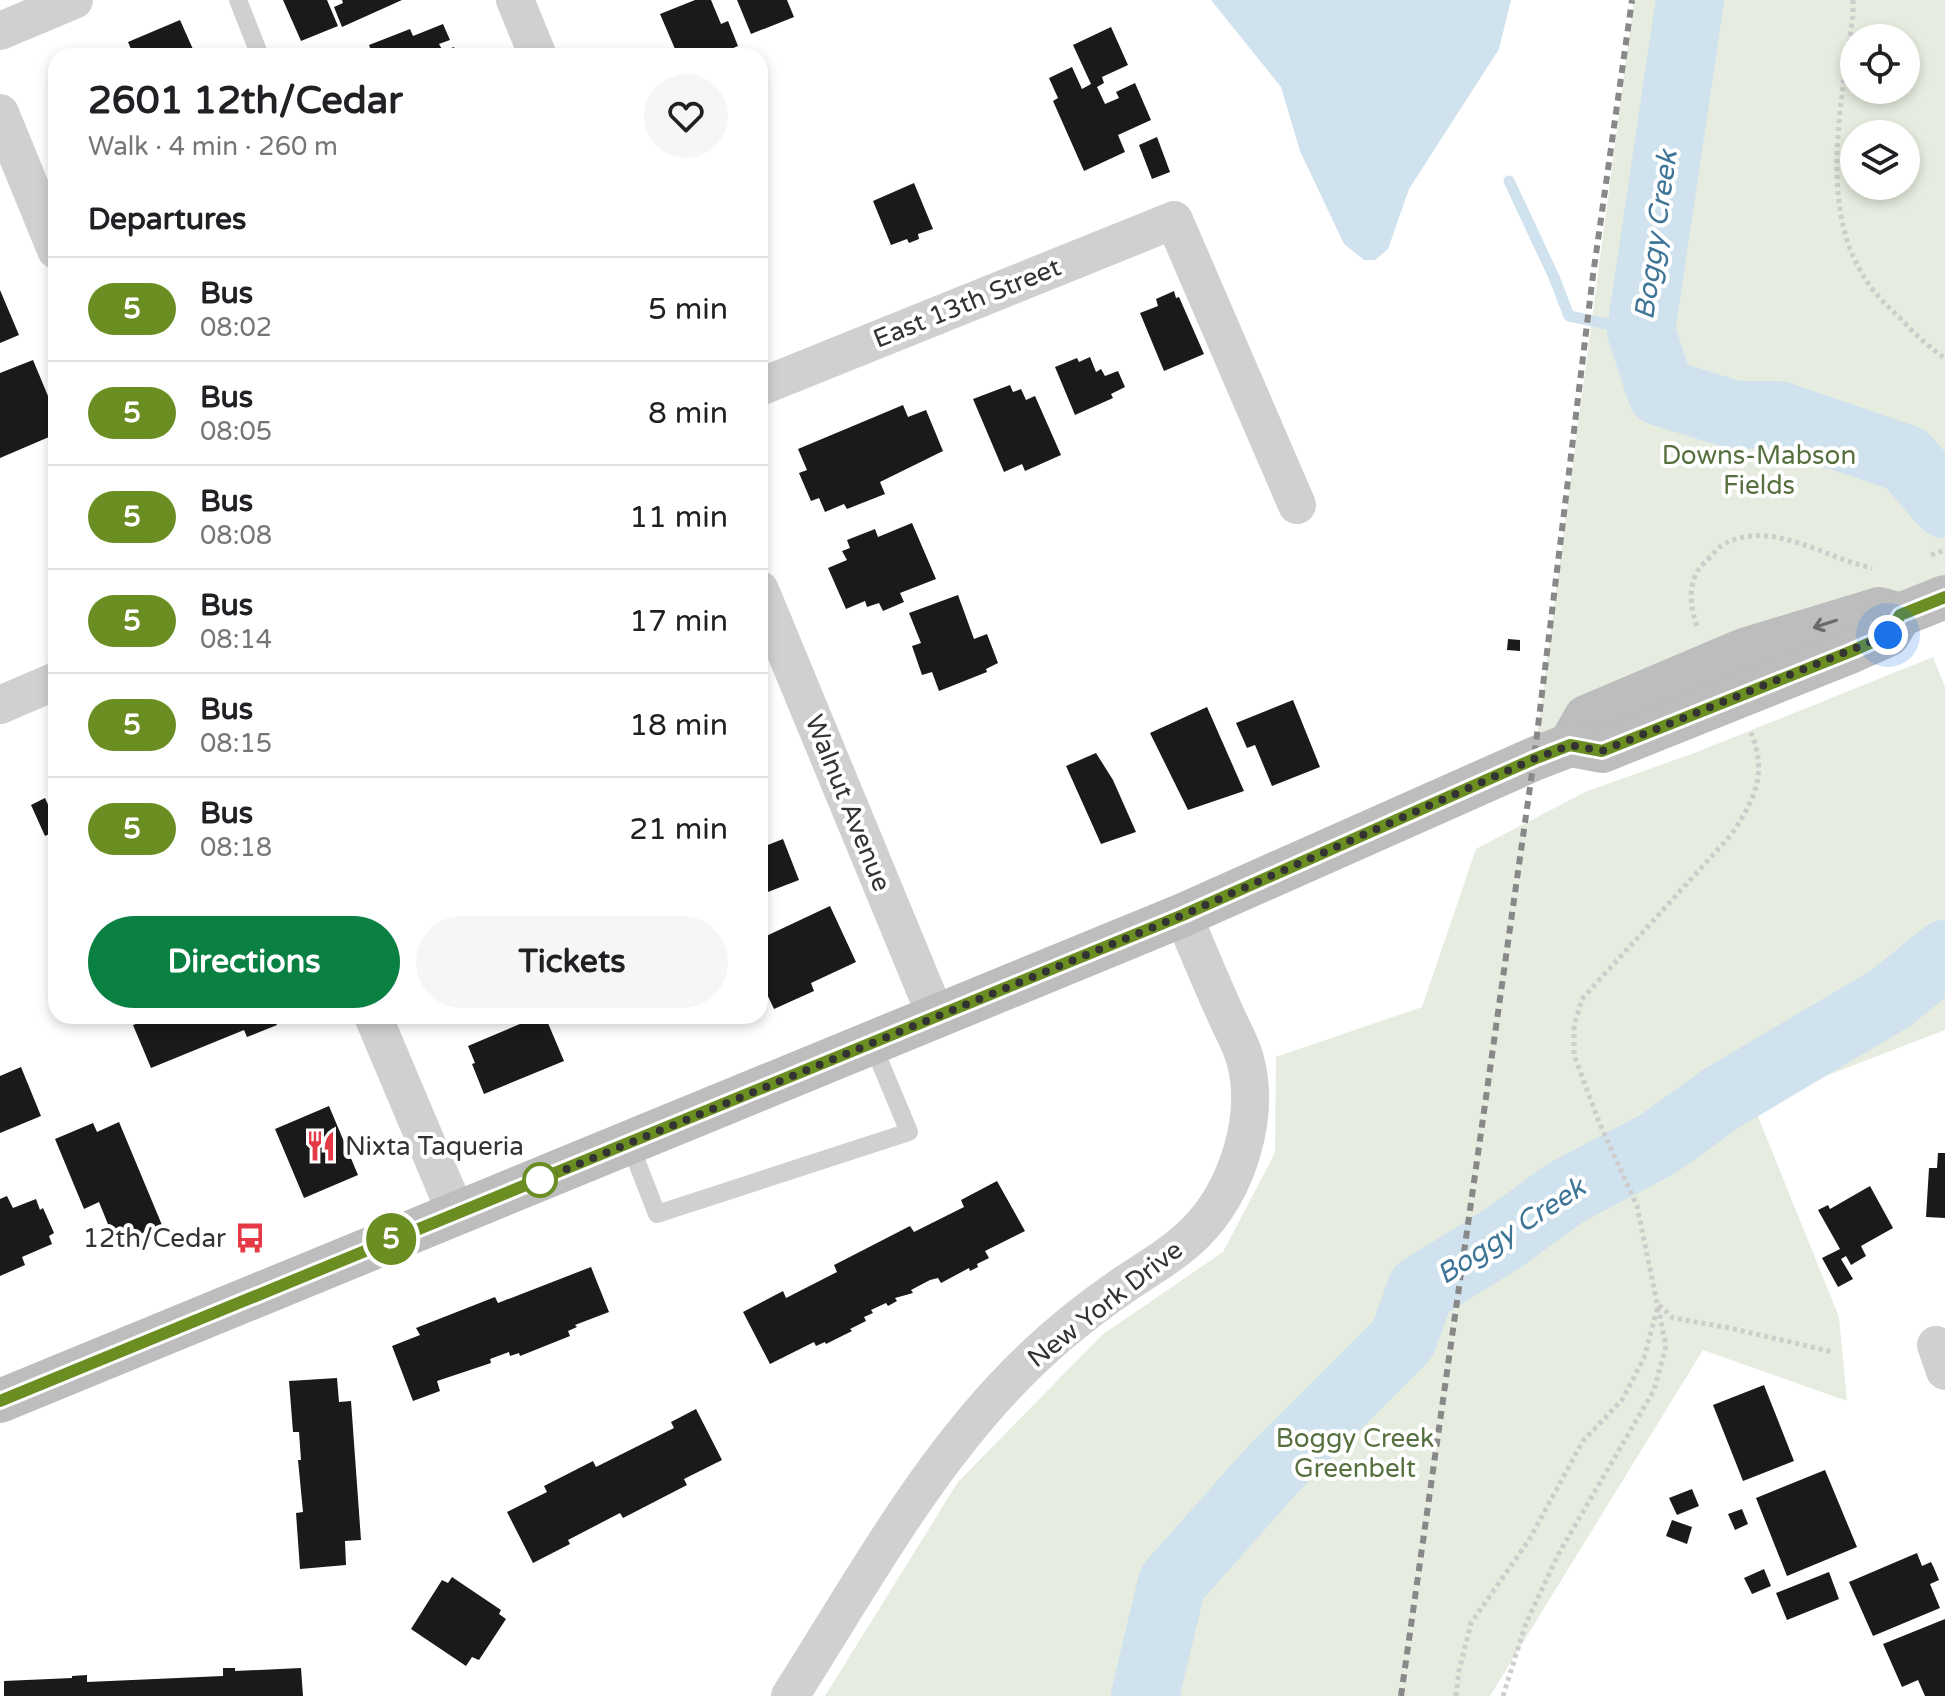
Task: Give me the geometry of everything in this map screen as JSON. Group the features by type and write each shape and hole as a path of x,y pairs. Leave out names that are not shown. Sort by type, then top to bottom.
{"street":[{"path":"0,31 74,0"},
{"path":"515,0 535,48"},
{"path":"0,113 48,230"},
{"name":"East 13th Street","path":"768,384 1174,220 1297,505"},
{"path":"0,1401 1183,915 1570,745 1602,751 1737,698 1888,635 1921,607"},
{"name":"Walnut Avenue","path":"768,609 936,1016"},
{"path":"0,705 48,684"},
{"name":"New York Drive","path":"790,1696 957,1439 1004,1386 1049,1344 1196,1233 1226,1189 1241,1156 1248,1124 1249,1092 1245,1059 1183,915"},
{"path":"376,1024 456,1213"}],"lane":[{"path":"238,0 257,48"},
{"path":"629,1142 657,1214 909,1132 872,1043"}],"path":[{"path":"1853,0 1838,128 1838,174 1843,223 1858,267 1875,293 1926,345 1945,358"},
{"path":"1700,631 1692,613 1691,593 1696,571 1726,542 1758,534 1795,542 1877,569"},
{"path":"1503,1696 1526,1623 1559,1553 1654,1390 1666,1346 1637,1206 1599,1122 1574,1055 1574,1026 1582,999 1731,835 1747,811 1760,776 1757,746 1746,719"},
{"path":"1659,1305 1673,1318 1833,1352"},
{"path":"1456,1696 1471,1623 1529,1540 1583,1441 1622,1400 1644,1358 1659,1305"}],"green space":[{"name":"Downs-Mabson Fields","path":"1634,0 1945,0 1945,597 1534,759"},
{"name":"Boggy Creek Greenbelt","path":"1933,657 1945,687 1945,1030 1753,1104 1839,1317 1847,1401 1703,1350 1490,1696 825,1696 958,1482 1102,1335 1223,1252 1275,1153 1276,1057 1422,1007 1476,849 1585,792 1697,752"}],"water":[{"path":"1211,0 1511,0 1499,49 1409,189 1388,249 1375,260 1364,260 1344,244 1300,151 1281,87"}],"building":[{"path":"283,0 327,0 338,26 301,41"},
{"path":"342,0 402,0 342,27 334,7 343,3"},
{"path":"695,0 711,0 721,24 728,21 738,46 675,48 660,14"},
{"path":"737,0 787,0 794,17 751,34"},
{"path":"180,20 192,48 131,48 128,42"},
{"path":"443,24 450,40 439,44 441,48 370,48 369,45 410,29 413,36"},
{"path":"1111,27 1128,65 1102,77 1104,83 1097,87 1105,104 1119,98 1116,92 1135,83 1151,120 1118,135 1125,152 1084,171 1053,101 1058,98 1049,78 1072,67 1082,89 1091,84 1073,45"},
{"path":"1157,137 1170,172 1152,179 1139,145"},
{"path":"914,183 933,229 918,234 919,239 909,243 907,239 891,245 873,201"},
{"path":"0,290 19,335 0,343"},
{"path":"1174,291 1204,354 1164,371 1140,313 1158,306 1156,299"},
{"path":"1090,357 1096,372 1101,369 1105,376 1118,371 1125,387 1111,394 1113,398 1075,415 1055,367 1077,358 1079,362"},
{"path":"33,360 48,396 48,437 0,458 0,373"},
{"path":"1010,385 1013,392 1021,389 1026,400 1035,396 1061,455 1025,471 1022,464 1004,472 973,399"},
{"path":"903,405 908,417 926,410 943,451 880,482 885,494 847,509 844,504 825,512 819,498 811,501 799,473 807,470 798,449"},
{"path":"912,523 936,579 900,593 904,602 883,611 879,603 867,607 865,601 846,609 828,568 847,560 842,551 850,548 847,540 875,529 878,537"},
{"path":"958,595 974,639 987,634 998,663 986,669 987,672 939,691 932,672 922,675 912,646 921,643 909,613"},
{"path":"1508,639 1520,640 1520,651 1507,650"},
{"path":"1293,700 1320,767 1272,786 1255,745 1247,748 1236,723"},
{"path":"1207,707 1244,791 1188,810 1150,733"},
{"path":"1096,753 1113,780 1136,832 1101,844 1066,766"},
{"path":"45,798 48,805 48,835 45,836 31,805"},
{"path":"783,839 799,880 768,892 768,845"},
{"path":"830,906 856,962 811,983 814,991 774,1009 768,996 768,935"},
{"path":"520,1024 548,1024 564,1061 484,1094 468,1046"},
{"path":"133,1025 277,1025 247,1037 244,1030 151,1068"},
{"path":"21,1067 41,1116 0,1133 0,1076"},
{"path":"329,1106 358,1175 304,1198 275,1129"},
{"path":"119,1122 162,1225 116,1244 99,1202 84,1209 55,1139 93,1123 97,1132"},
{"path":"1938,1153 1945,1153 1945,1218 1926,1217 1929,1168 1937,1168"},
{"path":"997,1181 1025,1231 985,1251 989,1258 977,1264 978,1267 970,1271 969,1268 941,1283 938,1278 930,1280 911,1290 913,1293 895,1298 897,1301 888,1306 886,1303 871,1310 873,1313 864,1317 866,1321 850,1329 852,1331 826,1344 816,1346 814,1342 770,1364 743,1312 783,1291 786,1298 837,1272 834,1265 910,1226 914,1232 964,1207 961,1200"},
{"path":"1870,1186 1893,1228 1861,1246 1866,1256 1851,1265 1846,1256 1841,1259 1853,1279 1838,1287 1822,1258 1840,1249 1818,1210 1828,1205 1830,1209"},
{"path":"7,1196 13,1208 36,1199 54,1233 49,1236 52,1244 22,1257 25,1265 0,1276 0,1199"},
{"path":"591,1267 609,1312 575,1325 577,1327 568,1331 570,1336 520,1356 519,1353 510,1356 509,1352 490,1359 491,1363 437,1381 440,1391 413,1401 392,1346 420,1335 416,1328 495,1297 498,1303"},
{"path":"337,1378 339,1402 351,1401 361,1540 345,1541 346,1565 300,1569 296,1513 303,1512 298,1460 301,1460 299,1432 293,1432 289,1381"},
{"path":"1764,1385 1794,1461 1743,1481 1713,1405"},
{"path":"696,1409 722,1460 684,1479 687,1485 623,1518 620,1513 568,1540 570,1544 533,1563 507,1512 547,1492 544,1486 593,1461 596,1467 674,1428 671,1422"},
{"path":"1825,1470 1857,1547 1787,1576 1756,1498"},
{"path":"1692,1489 1699,1506 1677,1515 1669,1498"},
{"path":"1742,1509 1748,1524 1735,1530 1728,1514"},
{"path":"1672,1520 1692,1527 1687,1544 1666,1536"},
{"path":"1917,1553 1922,1566 1931,1562 1934,1568 1939,1580 1930,1584 1940,1608 1873,1636 1849,1582"},
{"path":"1764,1569 1771,1586 1752,1594 1744,1578"},
{"path":"1829,1572 1839,1599 1787,1620 1776,1593"},
{"path":"452,1577 501,1610 499,1614 506,1619 479,1660 472,1657 466,1666 411,1629 442,1580 448,1583"},
{"path":"1945,1619 1945,1696 1925,1696 1918,1680 1902,1687 1883,1644"},
{"path":"223,1668 235,1668 235,1671 301,1668 303,1696 4,1696 4,1681 87,1675 87,1682 223,1676"}],"waterway":[{"name":"Boggy Creek","path":"1690,0 1641,331 1661,392 1735,415 1778,415 1906,459 1945,504"},
{"path":"1509,181 1569,316 1641,331"},
{"name":"Boggy Creek","path":"1145,1696 1172,1583 1273,1469 1403,1339 1421,1289 1502,1239 1565,1193 1658,1144 1722,1098 1891,998 1945,954"}],"railway":[{"path":"1401,1696 1534,759 1593,275 1632,0"}],"bus line":[{"name":"5","path":"0,1401 1183,915 1534,759 1570,745 1602,751 1852,651 1888,635 1900,615 1945,597"}],"place":[{"name":"Nixta Taqueria","path":"321,1146"},
{"name":"12th/Cedar","path":"250,1238"}],"route":[{"path":"540,1180 1183,915 1534,759 1570,745 1602,751 1888,635"}]}
